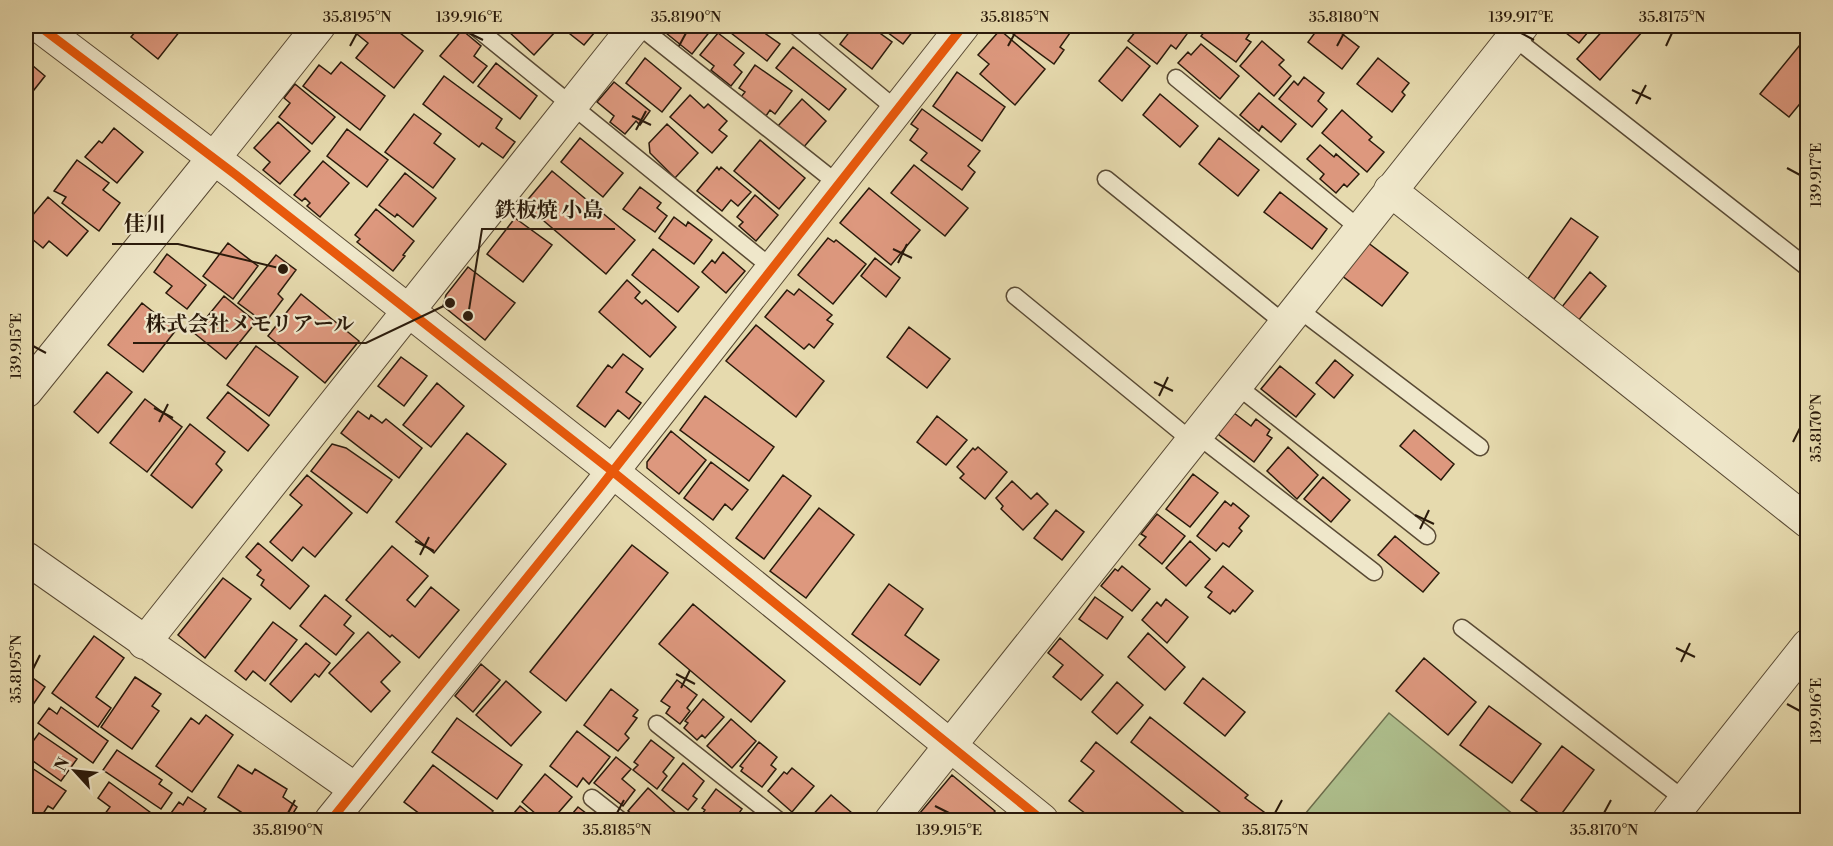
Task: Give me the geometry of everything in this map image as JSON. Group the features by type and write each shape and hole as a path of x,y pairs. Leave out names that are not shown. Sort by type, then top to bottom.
{"street":[{"path":"39,26 214,158 612,471 1042,820"},
{"path":"26,391 214,158 291,52 319,26"},
{"path":"144,643 637,26"},
{"path":"331,820 612,471 962,26"},
{"path":"891,820 1518,31"},
{"path":"1390,190 1808,522"},
{"path":"26,558 355,789"},
{"path":"1677,810 1808,645"}],"lane":[{"path":"474,26 772,268"},
{"path":"637,26 838,184"},
{"path":"796,26 897,110"},
{"path":"1518,31 1808,268"},
{"path":"1176,78 1360,229"},
{"path":"1106,179 1291,316 1480,447"},
{"path":"1015,296 1194,438 1374,572"},
{"path":"1236,385 1427,536"},
{"path":"1462,628 1677,810"},
{"path":"657,724 778,820"},
{"path":"592,798 620,820"}],"green space":[{"path":"1389,713 1520,820 1300,820"}],"building":[{"path":"140,26 184,26 158,59 131,37"},
{"path":"347,26 391,26 423,51 394,88 356,58 368,43"},
{"path":"515,26 548,26 555,32 534,55 509,32"},
{"path":"560,26 600,26 584,45"},
{"path":"664,26 706,26 711,30 692,54 661,29"},
{"path":"722,26 770,26 766,34 780,44 767,61"},
{"path":"854,26 870,26 892,42 872,69 840,44"},
{"path":"879,26 917,26 903,44"},
{"path":"1002,26 1060,26 1070,33 1060,47 1064,50 1054,64"},
{"path":"1140,26 1176,26 1187,34 1176,49 1171,45 1157,64 1128,41"},
{"path":"1209,26 1239,26 1250,33 1246,39 1251,42 1236,62 1201,36"},
{"path":"1320,26 1332,26 1359,47 1342,69 1308,42"},
{"path":"1557,26 1593,26 1579,43"},
{"path":"1607,26 1635,26 1642,32 1600,80 1577,59"},
{"path":"462,30 481,46 474,56 487,66 473,83 440,56"},
{"path":"1000,30 1045,69 1015,105 980,74 989,64 978,55"},
{"path":"718,33 744,53 734,65 742,72 731,86 711,70 714,66 700,55"},
{"path":"1804,40 1808,43 1808,94 1789,117 1760,94"},
{"path":"1262,41 1284,60 1279,65 1291,76 1274,96 1240,66"},
{"path":"1201,44 1239,76 1220,99 1178,63 1188,52 1191,55"},
{"path":"793,47 846,89 829,110 776,68"},
{"path":"1127,47 1150,66 1122,101 1099,81"},
{"path":"645,58 681,88 662,112 626,83"},
{"path":"1378,58 1409,83 1402,92 1405,95 1392,112 1357,84"},
{"path":"26,60 45,76 26,100"},
{"path":"341,62 385,96 360,130 303,86 319,65 331,74"},
{"path":"496,63 537,96 520,119 478,86"},
{"path":"755,65 792,91 775,114 770,110 766,116 741,97 745,92 739,88"},
{"path":"957,72 1005,107 982,141 933,106"},
{"path":"444,76 502,119 496,128 515,142 503,158 482,143 479,147 423,104"},
{"path":"1304,77 1324,93 1318,101 1327,109 1312,127 1279,99 1294,81 1298,85"},
{"path":"614,82 650,111 640,125 636,121 625,134 610,122 614,116 597,102"},
{"path":"295,84 335,117 312,144 279,117 290,103 284,98"},
{"path":"1259,93 1296,124 1281,142 1262,126 1259,131 1240,115"},
{"path":"1160,94 1198,126 1180,147 1143,115"},
{"path":"690,95 704,108 708,104 727,121 719,130 727,136 712,153 670,117"},
{"path":"802,99 826,121 803,148 778,126"},
{"path":"922,109 980,151 968,166 975,172 962,190 921,160 927,153 910,140 918,129 911,124"},
{"path":"1342,110 1372,137 1369,140 1384,152 1367,172 1322,133"},
{"path":"414,114 441,134 434,143 455,159 433,188 385,152"},
{"path":"278,122 310,151 280,184 263,170 270,162 254,148"},
{"path":"667,124 698,153 675,178 650,153 649,143"},
{"path":"114,128 143,152 117,183 85,157 99,141 102,143"},
{"path":"347,129 388,160 367,187 327,156"},
{"path":"580,138 623,173 603,197 561,162"},
{"path":"1219,138 1259,170 1238,196 1199,164"},
{"path":"760,140 805,178 779,209 734,171"},
{"path":"1320,145 1334,157 1336,154 1359,174 1347,187 1344,184 1336,193 1320,179 1324,174 1307,159"},
{"path":"77,160 109,183 103,190 120,203 99,231 62,203 66,197 54,191"},
{"path":"323,161 349,183 320,217 307,206 310,203 305,198 302,201 294,195"},
{"path":"914,165 968,208 945,236 891,193"},
{"path":"717,167 719,170 721,167 751,192 738,206 731,200 722,211 697,191"},
{"path":"552,171 635,240 606,274 524,204"},
{"path":"405,173 436,198 413,227 397,214 395,217 379,205"},
{"path":"640,187 661,203 657,208 667,216 655,232 623,209"},
{"path":"869,188 920,230 891,265 840,223"},
{"path":"1280,192 1327,229 1312,249 1264,212"},
{"path":"755,195 778,215 756,241 739,226 743,222 737,217"},
{"path":"48,197 88,231 67,256 49,241 43,248 26,234 26,223"},
{"path":"376,209 414,241 393,271 357,242 360,239 355,235"},
{"path":"674,217 686,226 688,222 712,240 694,264 659,238"},
{"path":"515,218 552,245 523,282 487,254"},
{"path":"1571,218 1598,237 1554,299 1527,280"},
{"path":"828,238 834,242 836,240 866,264 833,304 798,275"},
{"path":"1367,242 1408,273 1382,306 1341,275"},
{"path":"228,243 258,266 233,299 203,276"},
{"path":"653,249 699,287 678,312 632,275"},
{"path":"723,252 745,271 726,293 702,272 712,260 715,263"},
{"path":"167,254 206,285 187,309 166,293 172,286 154,272"},
{"path":"276,255 296,270 278,294 283,299 265,323 238,303"},
{"path":"875,258 900,278 886,297 861,276"},
{"path":"468,267 515,303 485,340 443,306 446,295"},
{"path":"1590,272 1606,286 1578,321 1561,308"},
{"path":"627,280 640,292 635,298 642,304 646,300 676,327 650,357 599,312"},
{"path":"799,289 832,315 827,320 833,324 814,348 809,344 804,349 765,317 787,290 794,295"},
{"path":"301,294 359,341 325,383 268,336"},
{"path":"224,296 256,322 226,359 194,333"},
{"path":"142,303 176,330 143,372 108,345"},
{"path":"756,325 824,381 796,417 726,361"},
{"path":"909,327 950,359 927,388 887,357"},
{"path":"256,346 298,377 269,416 227,385"},
{"path":"623,354 643,369 626,392 641,403 629,419 618,410 605,427 577,406 608,365 612,368"},
{"path":"401,357 427,376 404,406 378,386"},
{"path":"1335,360 1353,375 1334,398 1316,383"},
{"path":"1280,366 1315,394 1296,417 1261,389"},
{"path":"107,372 132,392 98,433 74,412"},
{"path":"437,383 464,406 431,447 403,425"},
{"path":"228,392 269,425 248,451 207,418"},
{"path":"705,396 774,447 749,481 680,430"},
{"path":"145,399 182,427 147,472 110,443"},
{"path":"358,411 369,419 371,415 382,423 386,419 422,448 399,478 341,433"},
{"path":"1234,413 1251,426 1256,419 1270,430 1267,435 1272,438 1254,462 1218,434"},
{"path":"937,416 967,440 946,465 917,442"},
{"path":"190,424 225,452 216,464 222,470 192,508 151,475"},
{"path":"1414,430 1454,464 1441,480 1400,446"},
{"path":"671,431 706,460 679,494 647,468 647,462"},
{"path":"467,433 506,464 434,553 396,522"},
{"path":"332,444 346,448 392,480 367,513 311,471"},
{"path":"978,447 1007,472 985,499 960,478 964,474 957,467 973,448 975,450"},
{"path":"1288,447 1318,475 1297,499 1267,471"},
{"path":"711,462 748,490 732,510 725,504 713,520 684,498"},
{"path":"1193,474 1218,493 1190,527 1166,509"},
{"path":"307,475 352,513 315,557 303,547 292,561 270,542 302,505 290,495"},
{"path":"783,475 811,496 764,559 736,538"},
{"path":"1323,477 1350,500 1331,522 1304,499"},
{"path":"1012,481 1031,499 1037,493 1048,504 1023,530 1001,509 1003,506 996,498"},
{"path":"1225,501 1231,506 1233,503 1249,516 1239,528 1242,531 1229,547 1223,543 1216,551 1197,536"},
{"path":"819,508 854,535 806,598 770,571"},
{"path":"1056,510 1084,532 1062,560 1034,538"},
{"path":"1157,514 1185,536 1162,564 1139,545 1146,537 1141,534"},
{"path":"1395,536 1439,573 1423,592 1378,555"},
{"path":"1190,541 1210,559 1186,586 1166,568"},
{"path":"258,543 309,586 290,609 261,585 264,580 257,575 261,570 246,557"},
{"path":"632,545 668,573 566,701 530,672"},
{"path":"392,546 428,576 407,600 415,607 431,587 459,610 419,658 346,600"},
{"path":"1122,566 1150,589 1132,611 1101,586 1115,569 1118,571"},
{"path":"1223,566 1253,591 1235,612 1233,610 1230,614 1208,597 1212,592 1205,587"},
{"path":"223,578 251,599 205,658 178,635"},
{"path":"889,584 923,609 905,635 939,660 920,685 852,634"},
{"path":"325,595 351,616 344,625 354,633 336,655 300,626"},
{"path":"1095,597 1123,617 1107,639 1079,619"},
{"path":"1166,599 1188,617 1167,643 1142,620 1157,602 1161,606"},
{"path":"693,604 785,681 751,722 659,644"},
{"path":"273,622 297,640 265,681 253,671 246,680 235,671"},
{"path":"368,632 400,662 381,682 390,691 371,712 329,673"},
{"path":"1148,633 1185,667 1165,690 1128,657"},
{"path":"94,636 124,658 96,697 111,708 98,727 52,693"},
{"path":"1060,638 1103,675 1081,700 1053,677 1063,665 1048,653"},
{"path":"306,643 330,663 319,677 315,674 291,702 270,684"},
{"path":"1424,658 1476,702 1448,735 1396,691"},
{"path":"481,664 500,680 473,712 455,696"},
{"path":"26,673 45,687 26,715"},
{"path":"135,677 161,694 152,706 159,711 132,749 101,727"},
{"path":"1203,678 1245,712 1225,736 1184,703"},
{"path":"677,680 697,695 687,708 690,711 680,724 666,713 670,707 661,701"},
{"path":"506,681 541,712 511,746 476,715"},
{"path":"1117,682 1143,705 1117,734 1092,712"},
{"path":"611,689 638,710 633,716 637,718 625,734 629,738 618,751 584,725"},
{"path":"703,699 724,717 705,738 702,735 697,740 684,728 688,723 685,721"},
{"path":"1489,706 1541,744 1512,783 1460,745"},
{"path":"61,707 108,741 93,763 38,723 49,708 57,714"},
{"path":"206,715 233,735 192,792 156,766 191,718 199,724"},
{"path":"1150,717 1248,795 1245,798 1272,818 1270,820 1230,820 1131,742"},
{"path":"457,718 522,765 497,799 432,752"},
{"path":"731,719 756,741 732,768 707,746"},
{"path":"577,731 610,757 589,784 583,778 577,787 550,766"},
{"path":"39,733 77,759 61,781 26,756 27,734 34,740"},
{"path":"651,740 674,758 663,772 667,776 657,789 633,770 638,765 634,762"},
{"path":"759,742 777,757 771,765 776,769 762,787 741,771 743,768 740,766"},
{"path":"1096,742 1193,820 1094,820 1069,801 1094,771 1081,761"},
{"path":"1562,746 1594,770 1557,820 1548,820 1521,800"},
{"path":"117,750 162,780 159,784 172,793 161,809 103,770"},
{"path":"616,757 631,769 622,779 635,790 623,806 594,783"},
{"path":"683,763 704,781 693,796 697,799 688,810 662,790"},
{"path":"26,764 66,791 53,809 48,806 39,820 26,811"},
{"path":"238,765 252,774 255,769 287,789 283,797 297,807 289,820 236,820 241,812 218,797"},
{"path":"433,765 493,811 486,820 428,820 404,802"},
{"path":"792,768 814,786 792,812 768,791 784,772 787,774"},
{"path":"545,774 572,797 552,820 543,820 522,802"},
{"path":"952,775 995,811 987,820 914,820"},
{"path":"109,782 158,818 156,820 111,820 104,815 110,807 98,798"},
{"path":"648,788 678,815 673,820 654,818 640,820 628,811"},
{"path":"716,789 742,809 734,820 704,820 700,817 705,810 702,808"},
{"path":"831,795 852,813 846,820 808,820"},
{"path":"188,797 206,809 198,820 166,820 179,802 183,805"},
{"path":"520,806 537,820 508,820"},
{"path":"578,807 595,820 567,820"}],"cycle path":[{"path":"39,26 236,175 612,471 1042,820"},
{"path":"331,820 598,490 963,26"}],"place":[{"name":"佳川","path":"283,269"},
{"name":"株式会社メモリアール","path":"450,303"},
{"name":"鉄板焼 小島","path":"468,316"}]}
